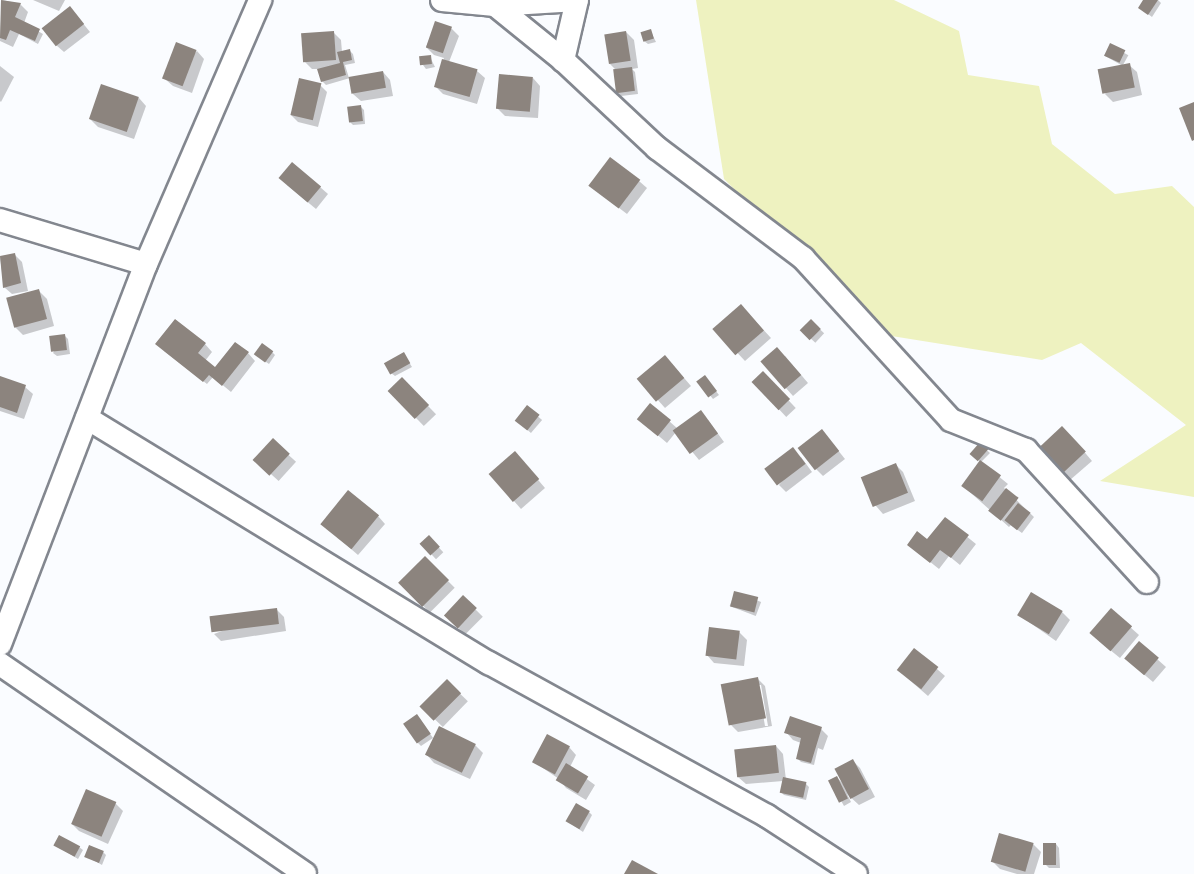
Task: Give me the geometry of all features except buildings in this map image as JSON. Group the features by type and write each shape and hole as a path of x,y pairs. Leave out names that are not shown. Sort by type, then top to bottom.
{"street":[{"path":"0,644 146,264 260,0"},
{"path":"442,0 495,5 577,0 563,60"},
{"path":"495,5 563,60 657,148 804,258 951,420 1026,450 1147,582"},
{"path":"0,220 146,264"},
{"path":"87,418 489,663 767,816 856,874"},
{"path":"0,664 305,874"}],"green space":[{"path":"696,0 894,0 959,31 968,75 1039,86 1052,144 1115,194 1172,186 1194,207 1194,497 1100,481 1186,425 1081,343 1042,360 879,334 724,179"}]}
